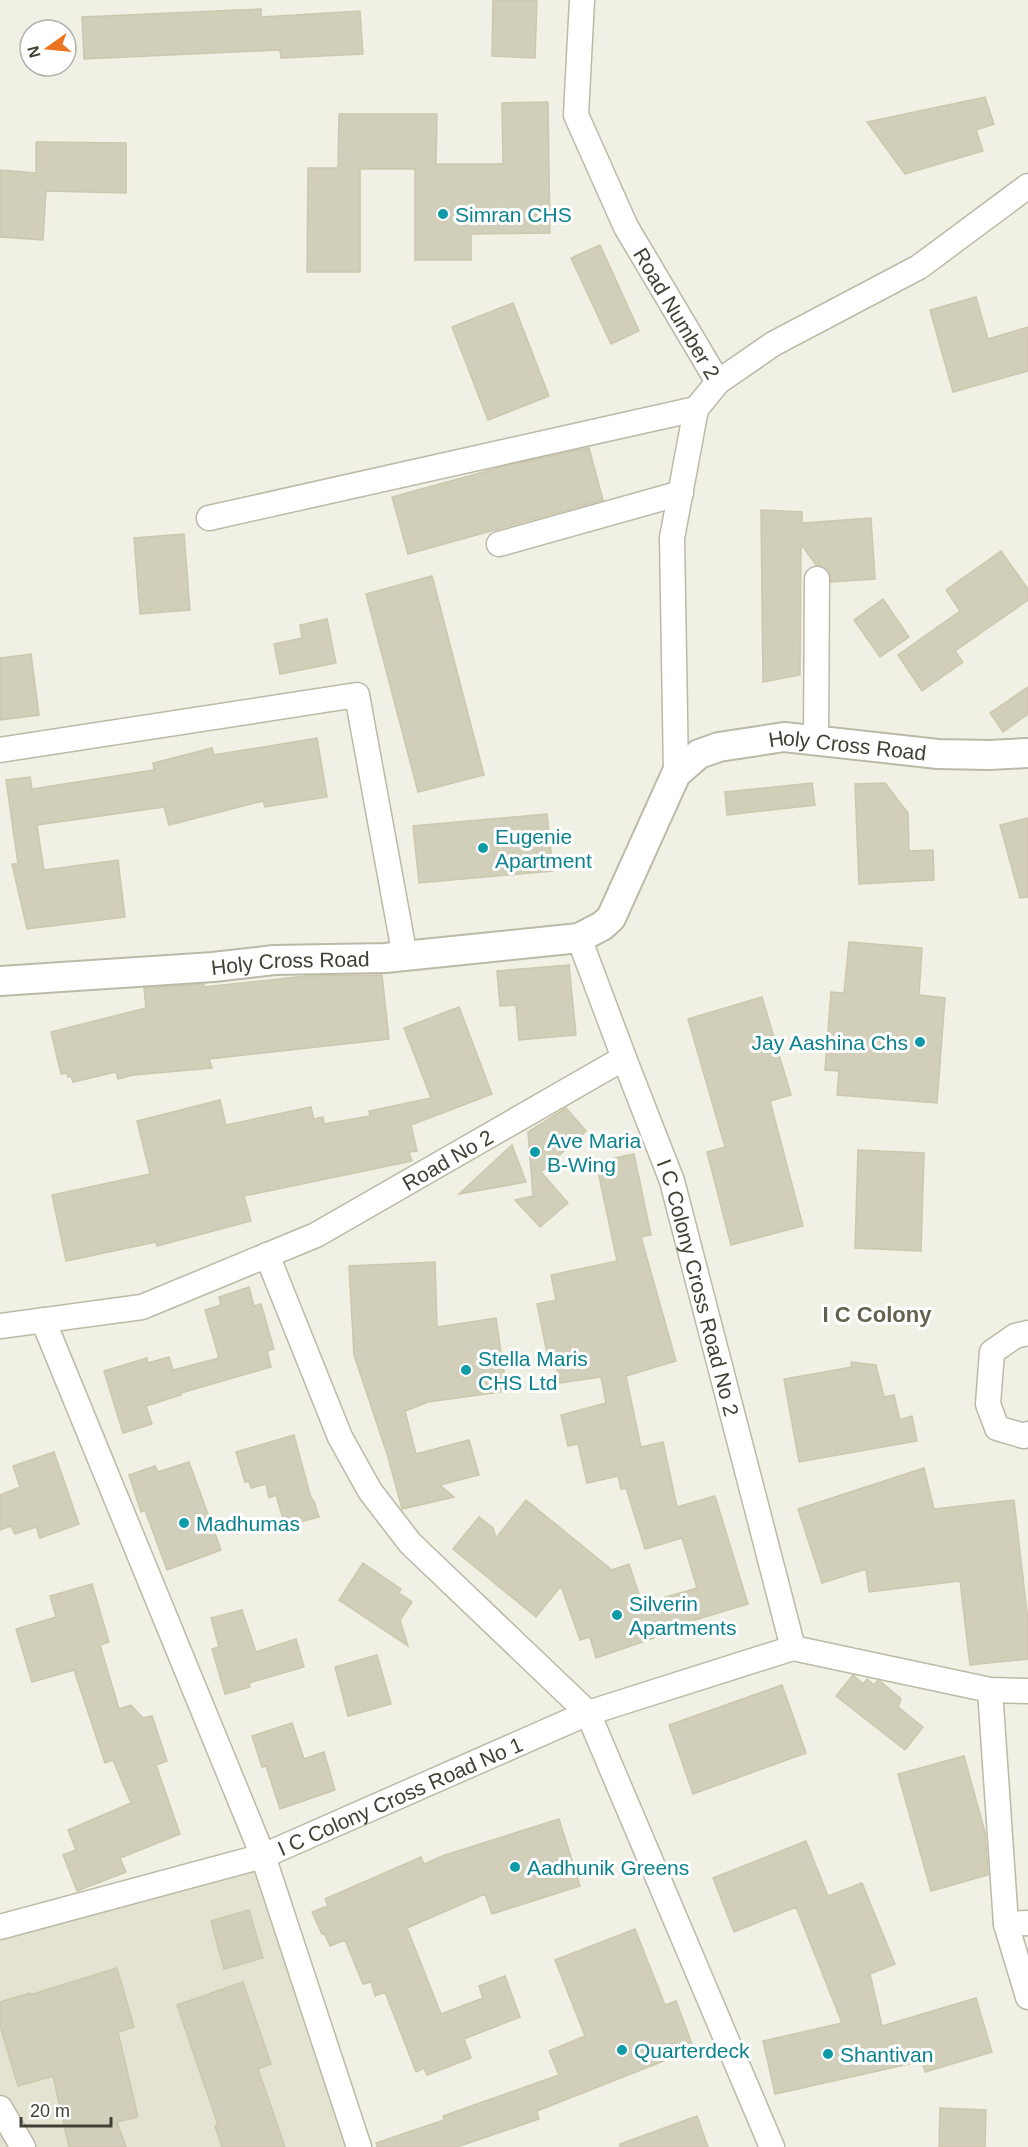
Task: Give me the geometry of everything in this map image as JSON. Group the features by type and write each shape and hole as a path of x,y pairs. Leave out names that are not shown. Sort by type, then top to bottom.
{"street":[{"name":"Road Number 2","path":"582,0 576,115 626,227 718,382 696,409 672,538 676,774"},
{"path":"718,382 773,344 919,267 1028,186"},
{"path":"209,518 696,409"},
{"path":"499,544 681,493"},
{"path":"816,739 817,579"},
{"path":"0,750 357,695 405,957"},
{"name":"Holy Cross Road","path":"676,774 699,754 719,747 784,737 938,754 1028,753"},
{"path":"579,938 602,926 611,918 676,774"},
{"name":"Holy Cross Road","path":"0,981 274,960 405,957 579,938"},
{"name":"I C Colony Cross Road No 2","path":"579,938 672,1181 793,1648"},
{"name":"Road No 2","path":"0,1326 142,1307 316,1234 624,1058"},
{"path":"267,1255 340,1437 370,1491 410,1543 588,1713 772,2147"},
{"path":"44,1320 263,1856 359,2147"},
{"path":"1028,1333 1015,1336 992,1352 988,1404 997,1428 1024,1436 1028,1434"},
{"path":"793,1648 990,1690 1028,1691"},
{"name":"I C Colony Cross Road No 1","path":"0,1928 263,1856 588,1713 793,1648"},
{"path":"990,1690 1017,1923 1028,1997"},
{"path":"0,2108 23,2147"}],"shaded area":[{"path":"263,1856 359,2147 0,2147 0,1927"}],"building":[{"path":"493,0 537,0 535,58 492,56"},
{"path":"261,9 261,17 360,11 363,54 281,58 280,50 84,59 82,17"},
{"path":"985,97 994,124 976,130 983,151 905,174 867,122"},
{"name":"Simran CHS","path":"548,102 550,233 471,234 471,260 415,260 415,169 360,169 360,272 307,272 308,168 338,168 339,114 437,114 436,164 503,164 502,103"},
{"path":"36,142 126,143 126,193 46,191 43,240 0,237 0,170 36,173"},
{"path":"600,245 639,331 611,344 571,258"},
{"path":"976,297 988,339 1028,327 1028,371 953,392 930,310"},
{"path":"513,303 549,396 488,420 452,327"},
{"path":"589,448 603,500 408,554 392,497 505,466"},
{"path":"761,510 802,512 802,523 871,518 875,579 831,582 829,571 824,566 816,565 801,544 800,675 763,682"},
{"path":"184,534 190,610 140,614 134,538"},
{"path":"1001,551 1028,589 1028,600 955,651 963,662 922,691 898,655 960,611 946,590"},
{"path":"432,576 484,775 418,792 366,594"},
{"path":"883,599 909,637 880,657 854,620"},
{"path":"327,619 336,663 280,674 274,644 302,638 300,625"},
{"path":"31,654 39,715 0,720 0,658"},
{"path":"1028,687 1028,714 1003,732 990,713"},
{"path":"317,738 327,797 265,807 263,801 169,825 164,807 37,825 44,870 118,860 125,917 27,929 12,864 18,864 6,780 30,777 32,789 154,770 153,763 212,748 214,755"},
{"path":"812,783 815,805 727,815 725,792"},
{"path":"885,783 908,813 909,851 933,850 934,880 859,884 855,784"},
{"name":"Eugenie Apartment","path":"547,814 553,871 419,883 413,826"},
{"path":"1028,818 1028,897 1020,898 1000,825"},
{"name":"Jay Aashina Chs","path":"849,942 922,948 919,995 945,998 937,1103 837,1095 839,1071 825,1070 831,992 844,993"},
{"path":"569,965 576,1035 519,1040 516,1005 500,1006 497,971"},
{"path":"382,975 389,1039 209,1059 212,1068 133,1075 118,1079 116,1072 73,1082 67,1073 61,1074 51,1032 146,1008 144,988 204,984 204,987 307,976"},
{"path":"762,997 791,1095 770,1101 803,1226 731,1245 707,1152 725,1147 688,1019"},
{"path":"459,1007 492,1094 411,1125 417,1151 409,1152 412,1161 244,1196 251,1221 157,1246 156,1242 66,1261 52,1195 150,1174 137,1121 220,1100 226,1125 311,1107 314,1119 323,1117 324,1124 370,1116 369,1111 431,1098 404,1028"},
{"path":"566,1108 586,1131 541,1172 568,1203 540,1227 515,1200 533,1196 528,1132"},
{"path":"512,1145 526,1182 459,1194"},
{"path":"858,1150 924,1153 921,1251 855,1248"},
{"path":"634,1154 651,1235 641,1237 676,1361 626,1376 641,1447 663,1442 677,1507 715,1496 748,1604 652,1633 654,1638 596,1658 590,1637 580,1640 561,1586 536,1617 453,1549 479,1517 493,1528 496,1538 526,1500 612,1570 629,1564 642,1604 697,1588 682,1538 645,1549 626,1488 621,1489 618,1476 587,1483 578,1444 568,1446 561,1415 606,1403 601,1377 560,1383 553,1351 547,1353 537,1304 556,1300 551,1275 617,1261 596,1162"},
{"path":"435,1262 437,1327 496,1318 507,1391 428,1402 405,1411 416,1454 469,1440 479,1475 440,1485 454,1497 402,1509 388,1457 354,1355 349,1266"},
{"path":"249,1287 254,1306 261,1304 274,1349 267,1351 271,1367 181,1393 181,1395 146,1406 152,1424 123,1433 104,1371 147,1358 148,1363 169,1357 173,1370 219,1358 205,1310 221,1305 219,1297"},
{"path":"851,1362 876,1365 884,1397 894,1395 900,1420 912,1416 917,1441 799,1462 784,1379 852,1367"},
{"path":"294,1435 311,1498 319,1517 285,1526 276,1495 269,1498 266,1484 251,1488 249,1481 245,1482 236,1452"},
{"path":"54,1452 79,1524 40,1538 36,1527 15,1534 11,1526 0,1530 0,1495 20,1487 13,1466"},
{"name":"Madhumas","path":"189,1462 221,1550 167,1570 145,1510 141,1512 129,1475 155,1466 158,1472"},
{"path":"924,1468 934,1509 1014,1500 1028,1621 1028,1659 970,1665 960,1581 869,1592 866,1569 822,1583 798,1509"},
{"path":"363,1563 401,1589 399,1593 412,1602 400,1620 408,1646 339,1600"},
{"path":"92,1584 109,1642 100,1645 119,1709 131,1705 143,1718 152,1716 167,1761 156,1765 180,1834 120,1858 126,1872 77,1891 63,1855 76,1850 68,1830 131,1803 113,1760 105,1763 74,1670 32,1682 16,1629 56,1617 50,1596"},
{"path":"242,1610 256,1652 296,1639 304,1667 249,1683 250,1687 225,1694 212,1649 219,1647 211,1618"},
{"path":"377,1655 391,1704 348,1716 335,1667"},
{"path":"853,1675 863,1684 867,1679 874,1685 880,1681 901,1699 898,1707 923,1727 905,1750 836,1696"},
{"path":"782,1685 806,1753 693,1794 669,1725"},
{"path":"292,1723 304,1759 324,1752 335,1790 280,1809 266,1766 262,1767 252,1736"},
{"path":"964,1756 985,1832 988,1875 931,1891 898,1774"},
{"path":"559,1819 580,1886 492,1914 485,1894 407,1928 441,2014 483,1998 479,1986 505,1976 520,2017 464,2039 471,2058 427,2075 424,2068 416,2072 385,1992 375,1996 371,1982 363,1984 345,1940 330,1946 312,1912 328,1906 325,1899 421,1857 424,1864 445,1855"},
{"path":"806,1841 828,1896 862,1883 895,1964 870,1974 882,2026 976,1998 992,2052 925,2072 922,2061 775,2094 763,2041 842,2023 796,1907 734,1932 713,1878"},
{"path":"249,1910 263,1958 224,1969 211,1921"},
{"path":"635,1929 665,2005 676,2001 694,2049 537,2111 539,2119 457,2147 377,2147 376,2143 444,2120 443,2116 559,2075 549,2051 585,2036 555,1960"},
{"path":"117,1968 134,2027 118,2032 138,2117 117,2122 126,2147 69,2147 53,2076 18,2086 0,2026 0,2002"},
{"path":"243,1982 271,2064 258,2069 285,2147 222,2147 215,2126 218,2125 177,2005"},
{"path":"940,2108 986,2110 985,2147 939,2147"},
{"path":"697,2116 708,2147 620,2147 620,2144"}],"place":[{"name":"Simran CHS","path":"443,214"},
{"name":"Eugenie Apartment","path":"483,848"},
{"name":"Jay Aashina Chs","path":"920,1042"},
{"name":"Ave Maria B-Wing","path":"535,1152"},
{"name":"Stella Maris CHS Ltd","path":"466,1370"},
{"name":"Madhumas","path":"184,1523"},
{"name":"Silverin Apartments","path":"617,1615"},
{"name":"Aadhunik Greens","path":"515,1867"},
{"name":"Quarterdeck","path":"622,2050"},
{"name":"Shantivan","path":"828,2054"}],"district":[{"name":"I C Colony","path":"877,1314"}]}
